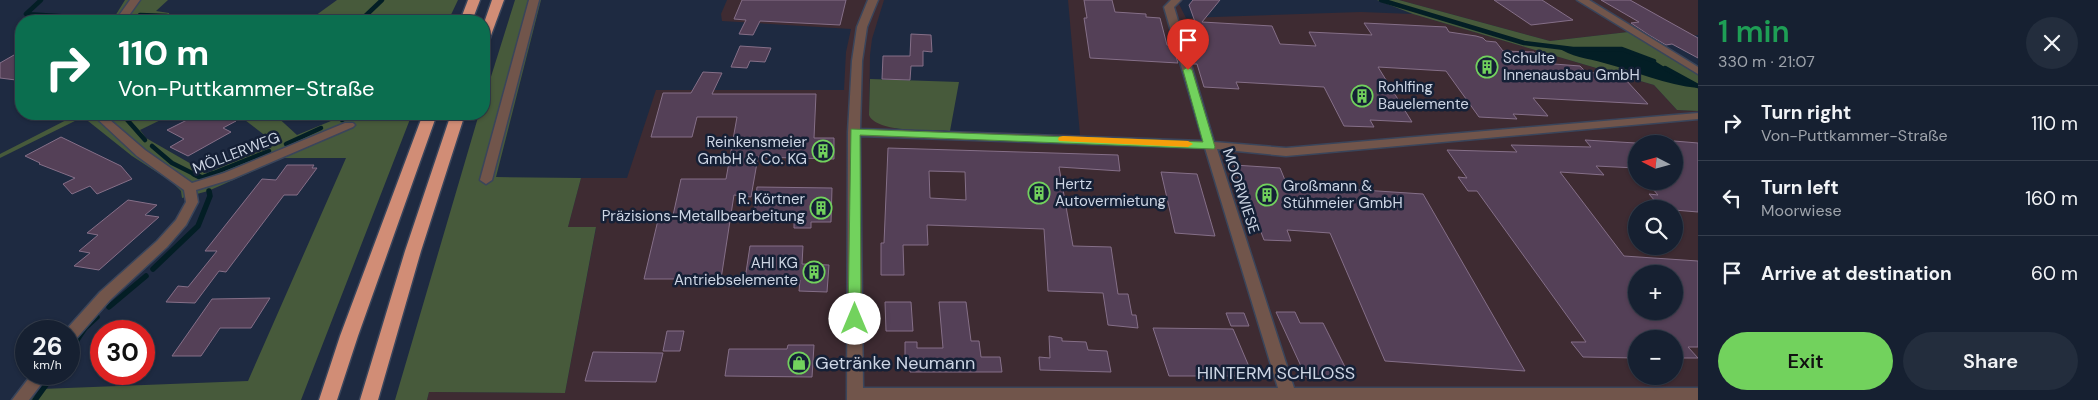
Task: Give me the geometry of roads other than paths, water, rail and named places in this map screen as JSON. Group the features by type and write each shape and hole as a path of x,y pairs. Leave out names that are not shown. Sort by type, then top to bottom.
{"highway":[{"path":"468,15 474,0"},
{"path":"490,22 498,0"},
{"path":"328,400 428,120"},
{"path":"369,400 413,251 456,120"}],"street":[{"path":"124,15 135,0"},
{"path":"486,180 534,0"},
{"path":"855,397 854,132 857,61 862,27 873,0"},
{"name":"MOORWIESE","path":"1176,0 1169,7 1210,147 1288,394"},
{"path":"1582,0 1698,71"},
{"path":"854,132 1194,144 1210,147 1286,152 1698,116"},
{"path":"80,325 105,296 162,244 181,222 192,202 190,188 141,153 104,120"},
{"name":"MÖLLERWEG","path":"190,188 228,176 349,125"},
{"path":"20,400 32,385"},
{"name":"HINTERM SCHLOSS","path":"855,397 1698,394"}],"water":[{"path":"1557,47 1573,49 1622,49 1650,58 1698,88 1662,81 1616,66 1579,57"}],"waterway":[{"path":"41,0 26,14 42,15"},
{"path":"366,15 382,0"},
{"path":"1381,0 1524,43 1573,49 1622,49 1654,61"},
{"path":"1665,68 1698,86"},
{"path":"127,120 145,140"},
{"path":"286,144 321,128"},
{"path":"152,146 172,163 202,178 212,174"},
{"path":"209,175 269,151"},
{"path":"153,269 198,226 210,196 209,191"},
{"path":"109,307 146,276"},
{"path":"80,336 97,317"},
{"path":"35,400 46,385"}],"place":[{"name":"Schulte Innenausbau GmbH","path":"1487,67"},
{"name":"Rohlfing Bauelemente","path":"1362,96"},
{"name":"Reinkensmeier GmbH & Co. KG","path":"823,151"},
{"name":"Hertz Autovermietung","path":"1039,193"},
{"name":"Großmann & Stühmeier GmbH","path":"1267,195"},
{"name":"R. Körtner Präzisions-Metallbearbeitung","path":"821,208"},
{"name":"AHI KG Antriebselemente","path":"814,272"},
{"name":"Getränke Neumann","path":"799,363"}]}
